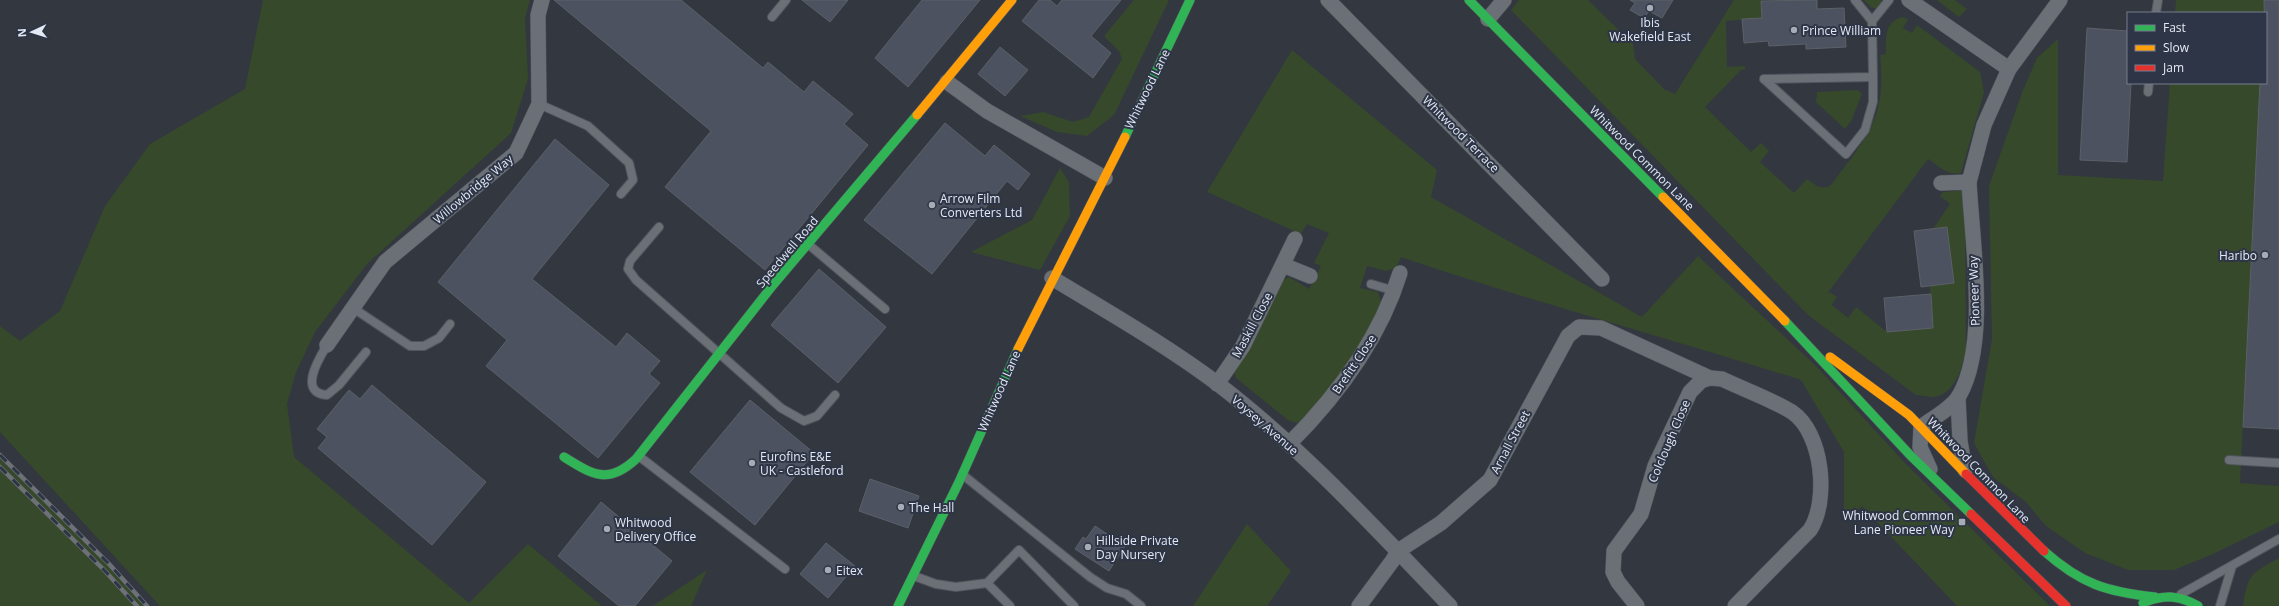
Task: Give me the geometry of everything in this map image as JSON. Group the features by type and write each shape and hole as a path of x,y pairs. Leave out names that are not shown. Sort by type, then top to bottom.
{"main road":[{"name":"Speedwell Road","path":"564,457 595,476 617,474 639,456 718,353 808,244 947,82 1012,0"},
{"name":"Whitwood Lane","path":"898,606 914,576 962,474 1023,337 1052,278 1105,178 1190,0"},
{"name":"Whitwood Common Lane","path":"1469,0 1797,333 1852,394 1912,456 2066,606"},
{"name":"Whitwood Common Lane","path":"1797,333 1909,415 1965,470 2026,536 2065,570 2093,585 2125,594 2155,597 2176,596"},
{"path":"2176,596 2188,600 2198,606"},
{"path":"2139,606 2155,597"}],"street":[{"name":"Willowbridge Way","path":"328,346 385,262 516,153 539,104 538,15 542,0"},
{"name":"Whitwood Terrace","path":"1328,0 1595,277"},
{"path":"1488,19 1504,0"},
{"path":"1909,0 2009,69"},
{"name":"Pioneer Way","path":"1921,427 1939,414 1958,397 1970,372 1975,341 1976,308 1969,182 1984,126 2009,69 2060,0"},
{"path":"947,82 987,111 1105,178"},
{"path":"1942,183 1969,182"},
{"name":"Maskill Close","path":"1217,384 1243,346 1283,265 1294,239"},
{"path":"1283,265 1310,276"},
{"name":"Brefitt Close","path":"1290,444 1318,415 1351,370 1378,328 1395,291 1400,273"},
{"name":"Voysey Avenue","path":"1052,278 1125,322 1217,384 1290,444 1398,551 1450,606"},
{"name":"Arnall Street","path":"1398,551 1441,522 1490,480 1568,336 1579,328 1602,328 1710,378"},
{"path":"1710,378 1722,379 1792,412 1803,422 1811,436 1820,476 1820,506 1817,520 1810,530 1735,606"},
{"name":"Colclough Close","path":"1637,606 1621,587 1613,572 1614,551 1641,514 1655,466 1690,392 1701,381 1710,378"},
{"name":"Pioneer Way","path":"1958,397 1960,441 1965,470"},
{"path":"1909,415 1939,414"},
{"path":"1921,427 1920,447 1934,476"},
{"path":"1359,606 1398,551"}],"lane":[{"path":"772,17 786,0"},
{"path":"1855,0 1872,21 1873,77 1873,102 1866,130 1846,154 1764,79 1873,77"},
{"path":"1872,21 1889,0"},
{"path":"2156,12 2158,0"},
{"path":"539,104 588,126 629,163 633,180 621,194"},
{"path":"659,227 630,261 628,269 636,280 781,408 804,422 818,416 835,395"},
{"path":"808,244 885,309"},
{"path":"1371,284 1395,291"},
{"path":"354,308 410,346 424,346 439,338 450,324"},
{"path":"328,346 316,364 313,372 313,386 321,395 327,395 340,385 366,352"},
{"path":"639,456 785,569"},
{"path":"2229,460 2279,463"},
{"path":"962,474 1090,577 1107,588 1126,594 1141,606"},
{"path":"2176,596 2279,539"},
{"path":"914,576 936,584 956,587 987,583 1019,550 1074,606"},
{"path":"2220,606 2232,566"},
{"path":"987,583 1010,606"}],"green space":[{"path":"263,0 530,0 525,18 528,79 511,133 367,264 315,332 296,372 287,404 294,457 469,603 528,544 602,606 160,606 0,432 0,326 20,341 60,311 105,206 150,144 245,89"},
{"path":"1134,0 1169,0 1114,115 1087,136 1057,132 1020,116 1043,112 1073,122 1089,117 1122,59 1119,51 1104,36"},
{"path":"1519,0 1588,0 1633,44 1635,59 1664,89 1675,94 1734,0 1764,0 1761,1 1762,18 1726,21 1727,67 1745,66 1745,69 1741,70 1705,107 1751,152 1761,143 1769,151 1760,162 1794,193 1807,179 1822,187 1828,187 1831,185 1855,153 1872,126 1880,95 1880,55 1886,54 1887,31 1896,20 1902,17 1908,19 1903,28 1912,33 1917,25 1980,72 1984,92 1961,173 1956,174 1947,172 1928,159 1827,294 1830,292 1837,297 1832,305 1848,318 1856,307 1887,332 1933,328 1930,286 1954,283 1947,227 1933,229 1950,204 1940,196 1943,192 1965,190 1966,351 1960,372 1952,386 1941,395 1934,397 1916,395 1808,315 1511,10"},
{"path":"1864,0 1881,0 1881,2 1877,9 1871,7"},
{"path":"1937,0 1955,0 1967,9 1959,17"},
{"path":"2176,0 2264,0 2264,12 2175,12"},
{"path":"2058,39 2058,175 2163,181 2170,84 2260,84 2240,483 2279,486 2279,522 2213,554 2174,570 2128,570 2085,553 2046,526 2026,502 1993,477 1974,443 1992,339 1989,186 2023,90 2037,58"},
{"path":"1292,50 1437,170 1431,197 1642,317 1698,256 1816,366 1905,463 2050,606 1957,606 1862,506 1844,523 1844,452 1801,380 1500,289 1401,257 1396,268 1386,271 1367,266 1360,288 1378,292 1383,309 1346,372 1334,388 1310,414 1297,423 1288,420 1236,378 1234,371 1278,283 1289,277 1309,289 1321,266 1314,263 1329,233 1307,224 1301,234 1207,192"},
{"path":"1858,90 1862,94 1851,121 1845,129 1816,102 1817,92"},
{"path":"1060,168 1069,182 1070,216 1040,270 971,252 1032,220"},
{"path":"0,455 110,565 146,606 0,606"},
{"path":"1247,524 1291,571 1267,606 1193,606"},
{"path":"2279,558 2279,606 2243,606 2247,587 2252,576"},
{"path":"707,570 691,606 653,606"}],"building":[{"path":"554,0 681,0 763,68 768,62 804,92 813,81 853,114 844,124 868,145 765,270 665,187 711,131"},
{"path":"802,0 848,0 830,22"},
{"path":"922,0 980,0 908,87 875,58"},
{"path":"1039,0 1050,0 1057,6 1062,0 1121,0 1091,36 1111,53 1093,78 1022,21"},
{"name":"Ibis Wakefield East","path":"1630,0 1673,0 1662,18 1649,11 1644,18 1630,10 1635,3"},
{"name":"Prince William","path":"1817,0 1817,9 1844,8 1846,47 1806,49 1806,44 1769,46 1768,41 1744,43 1742,19 1762,18 1761,1"},
{"name":"Haribo","path":"2264,0 2279,0 2279,429 2243,427 2260,84 2267,84 2267,12 2264,12"},
{"path":"2087,28 2127,31 2127,84 2131,84 2127,162 2080,160"},
{"path":"1000,47 1028,70 1005,96 978,74"},
{"name":"Arrow Film Converters Ltd","path":"945,123 985,156 994,145 1030,174 1018,190 1007,181 932,274 864,220"},
{"path":"555,139 609,185 532,279 616,347 627,333 660,361 649,374 660,383 598,458 486,366 507,340 438,282"},
{"path":"1947,227 1954,283 1921,287 1914,231"},
{"path":"819,269 886,327 838,383 771,325"},
{"path":"1931,294 1933,328 1887,332 1884,298"},
{"path":"372,385 486,482 432,545 318,448 327,437 317,429 349,390 360,399"},
{"name":"Eurofins E&E UK - Castleford","path":"750,400 814,453 755,525 690,472"},
{"name":"The Hall","path":"870,479 919,496 908,528 859,511"},
{"name":"Whitwood Delivery Office","path":"601,502 672,561 635,606 619,606 558,556"},
{"name":"Hillside Private Day Nursery","path":"1095,526 1125,546 1109,571 1075,549 1083,537 1086,539"},
{"name":"Eitex","path":"826,543 855,566 828,598 800,574"}],"railway":[{"path":"0,455 110,565 147,606"},
{"path":"0,467 105,571 137,606"}],"traffic: fast":[{"path":"1125,137 1190,0"},
{"path":"1469,0 1663,197"},
{"path":"564,457 584,469 609,475 626,467 636,459 773,285 917,115"},
{"path":"1785,321 1911,456 1971,514"},
{"path":"898,606 959,482 1018,349"},
{"path":"2044,551 2070,571 2095,584 2109,589 2155,597"},
{"path":"2143,603 2157,598 2171,597 2191,602 2198,606"}],"traffic: slow":[{"path":"917,115 1012,0"},
{"path":"1018,349 1125,137"},
{"path":"1663,197 1785,321"},
{"path":"1830,357 1909,415 1966,474"}],"traffic: jam":[{"path":"1966,474 2044,551"},
{"path":"1971,514 2066,606"}],"place":[{"name":"Ibis Wakefield East","path":"1650,8"},
{"name":"Prince William","path":"1794,30"},
{"name":"Arrow Film Converters Ltd","path":"932,205"},
{"name":"Haribo","path":"2265,255"},
{"name":"Eurofins E&E UK - Castleford","path":"752,463"},
{"name":"The Hall","path":"901,507"},
{"name":"Whitwood Common Lane Pioneer Way","path":"1962,522"},
{"name":"Whitwood Delivery Office","path":"607,529"},
{"name":"Hillside Private Day Nursery","path":"1088,547"},
{"name":"Eitex","path":"828,570"}]}
